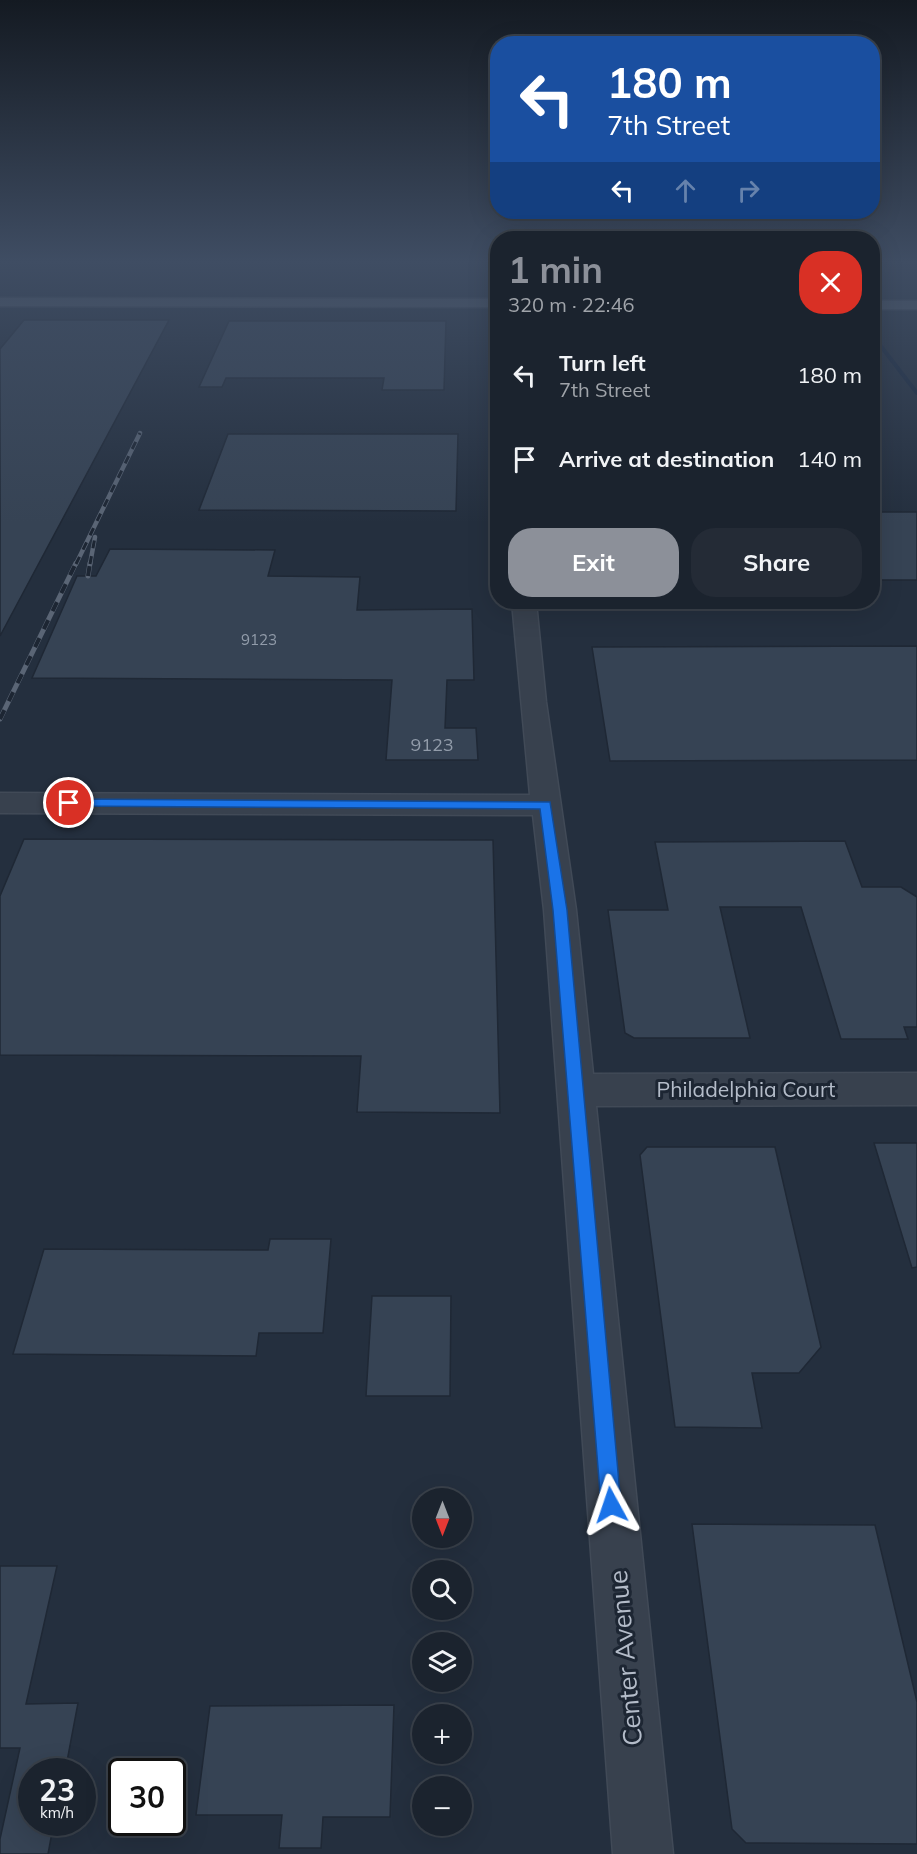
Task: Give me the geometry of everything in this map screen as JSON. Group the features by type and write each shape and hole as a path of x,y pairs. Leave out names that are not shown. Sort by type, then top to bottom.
{"street":[{"name":"Center Avenue","path":"525,609 560,910 643,1854"},
{"path":"0,803 546,805"},
{"name":"Philadelphia Court","path":"575,1090 917,1089"}],"building":[{"path":"0,350 153,350 0,636"},
{"path":"216,350 445,350 444,390 382,390 384,378 226,378 222,387 199,387"},
{"path":"228,434 458,434 456,511 199,510"},
{"path":"880,512 917,512 917,580 880,580"},
{"path":"110,549 275,550 268,576 360,577 357,610 472,609 474,680 447,680 445,728 476,728 478,760 386,760 392,680 32,678 77,576 96,576"},
{"path":"917,646 917,760 610,761 592,647"},
{"path":"24,839 493,840 500,1113 357,1112 361,1056 0,1055 0,896"},
{"path":"845,841 862,887 901,887 917,897 917,1027 904,1027 908,1039 841,1039 801,907 720,907 750,1038 634,1038 625,1033 608,910 668,910 655,842"},
{"path":"874,1143 917,1143 917,1267 912,1268"},
{"path":"647,1147 775,1147 821,1347 799,1373 752,1373 762,1428 675,1427 640,1155"},
{"path":"270,1239 331,1239 323,1333 259,1333 256,1356 13,1354 44,1249 268,1250"},
{"path":"372,1296 451,1296 450,1396 366,1396"},
{"path":"692,1524 875,1525 917,1702 917,1844 746,1843 732,1829"},
{"path":"0,1566 57,1566 26,1704 78,1703 68,1758 18,1758 18,1836 51,1836 48,1854 0,1854 0,1839 20,1748 0,1748"},
{"path":"394,1705 390,1817 323,1817 321,1848 279,1848 282,1815 196,1815 210,1706"}],"waterway":[{"path":"883,350 917,393"}],"railway":[{"path":"76,564 140,433"},
{"path":"90,564 95,537"},
{"path":"0,719 76,563"},
{"path":"88,576 90,563"}],"route":[{"path":"69,803 546,805 560,910 611,1505"}]}
